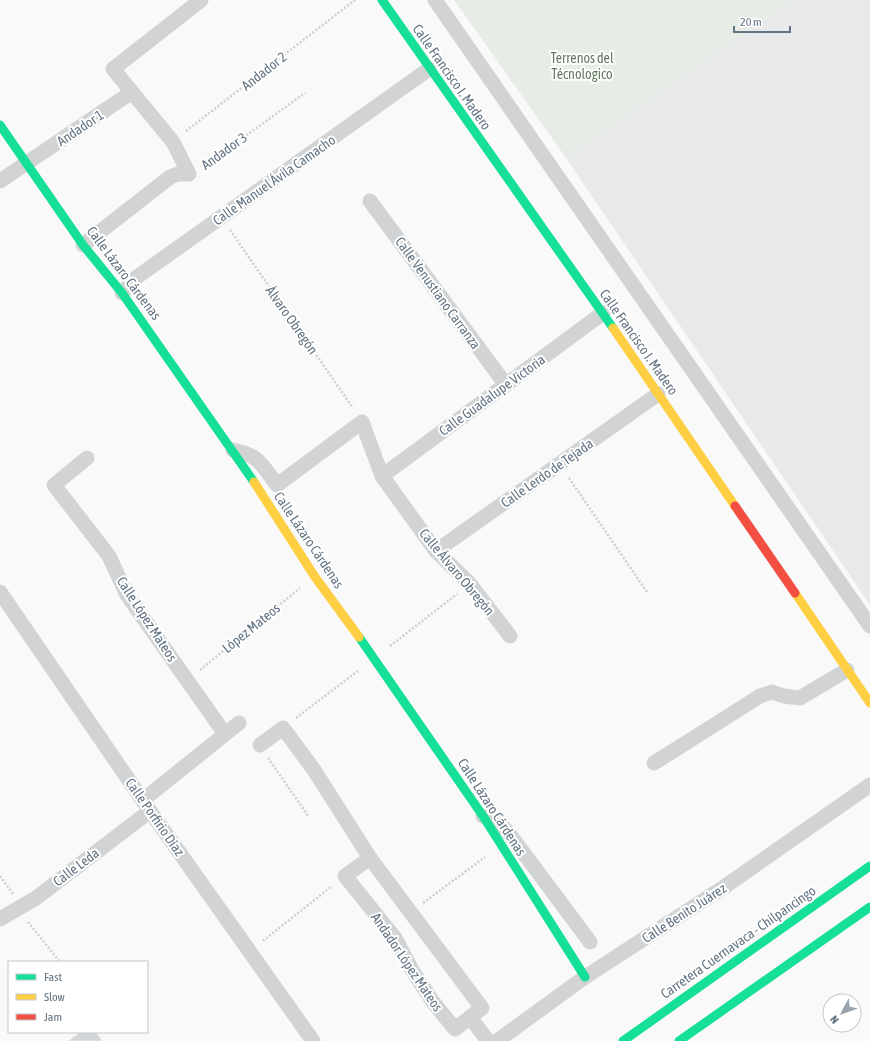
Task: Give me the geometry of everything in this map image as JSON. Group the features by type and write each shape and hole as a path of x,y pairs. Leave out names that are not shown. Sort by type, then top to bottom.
{"street":[{"path":"189,174 173,142 113,69 201,0"},
{"name":"Calle Francisco I. Madero","path":"382,0 429,69 603,313 870,703"},
{"path":"435,0 870,626"},
{"name":"Calle Manuel Ávila Camacho","path":"122,293 137,277 429,69"},
{"name":"Andador 1","path":"0,181 132,92"},
{"name":"Calle Lázaro Cárdenas","path":"0,125 28,163 83,244 122,293 233,450 315,577 375,658 483,816 585,977"},
{"name":"Andador 3","path":"83,244 170,177 178,174 189,174"},
{"name":"Calle Venustiano Carranza","path":"370,201 506,385"},
{"name":"Calle Guadalupe Victoria","path":"382,476 603,313"},
{"name":"Calle Lerdo de Tejada","path":"436,552 658,394"},
{"path":"233,450 246,453 257,459 277,485 362,422"},
{"name":"Calle Álvaro Obregón","path":"362,422 382,476 436,552 470,584 510,636"},
{"name":"Calle López Mateos","path":"87,458 54,486 109,556 127,595 225,734"},
{"name":"Calle Porfirio Díaz","path":"0,592 147,805 313,1041"},
{"path":"654,763 760,696 772,692 784,696 800,698 847,670"},
{"path":"147,805 239,723"},
{"path":"260,745 283,728 314,770 370,858 482,1008 470,1017 488,1041"},
{"name":"Calle Benito Juárez","path":"497,1041 585,977 724,887 870,785"},
{"name":"Calle Leda","path":"0,919 36,898 147,805"},
{"path":"483,816 500,824 508,832 590,942"},
{"path":"345,876 370,858"},
{"name":"Carretera Cuernavaca - Chilpancingo","path":"623,1041 870,866"},
{"name":"Andador López Mateos","path":"345,876 395,938 412,970 433,1002 455,1029 470,1017"},
{"path":"679,1041 870,907"}],"path":[{"name":"Andador 2","path":"173,142 354,0"},
{"name":"Andador 3","path":"189,174 205,166 305,93"},
{"name":"Álvaro Obregón","path":"221,217 362,422"},
{"path":"560,464 647,592"},
{"name":"López Mateos","path":"187,680 315,577"},
{"path":"283,728 470,584"},
{"path":"260,745 308,817"},
{"path":"410,913 501,846"},
{"path":"250,952 345,876"},
{"path":"17,909 59,961"}],"shaded area":[{"path":"793,0 870,0 870,605 566,158"}],"green space":[{"name":"Terrenos del Técnologico","path":"454,0 793,0 566,158"}],"building":[{"path":"80,1033 97,1033 102,1041 68,1041"}],"traffic: fast":[{"path":"382,0 613,328"},
{"path":"0,125 83,245 122,293 254,482"},
{"path":"359,637 483,816 585,977"},
{"path":"623,1041 870,866"},
{"path":"679,1041 870,907"}],"traffic: slow":[{"path":"613,328 735,506"},
{"path":"254,482 315,577 359,637"},
{"path":"795,593 870,703"}],"traffic: jam":[{"path":"735,506 795,593"}]}
